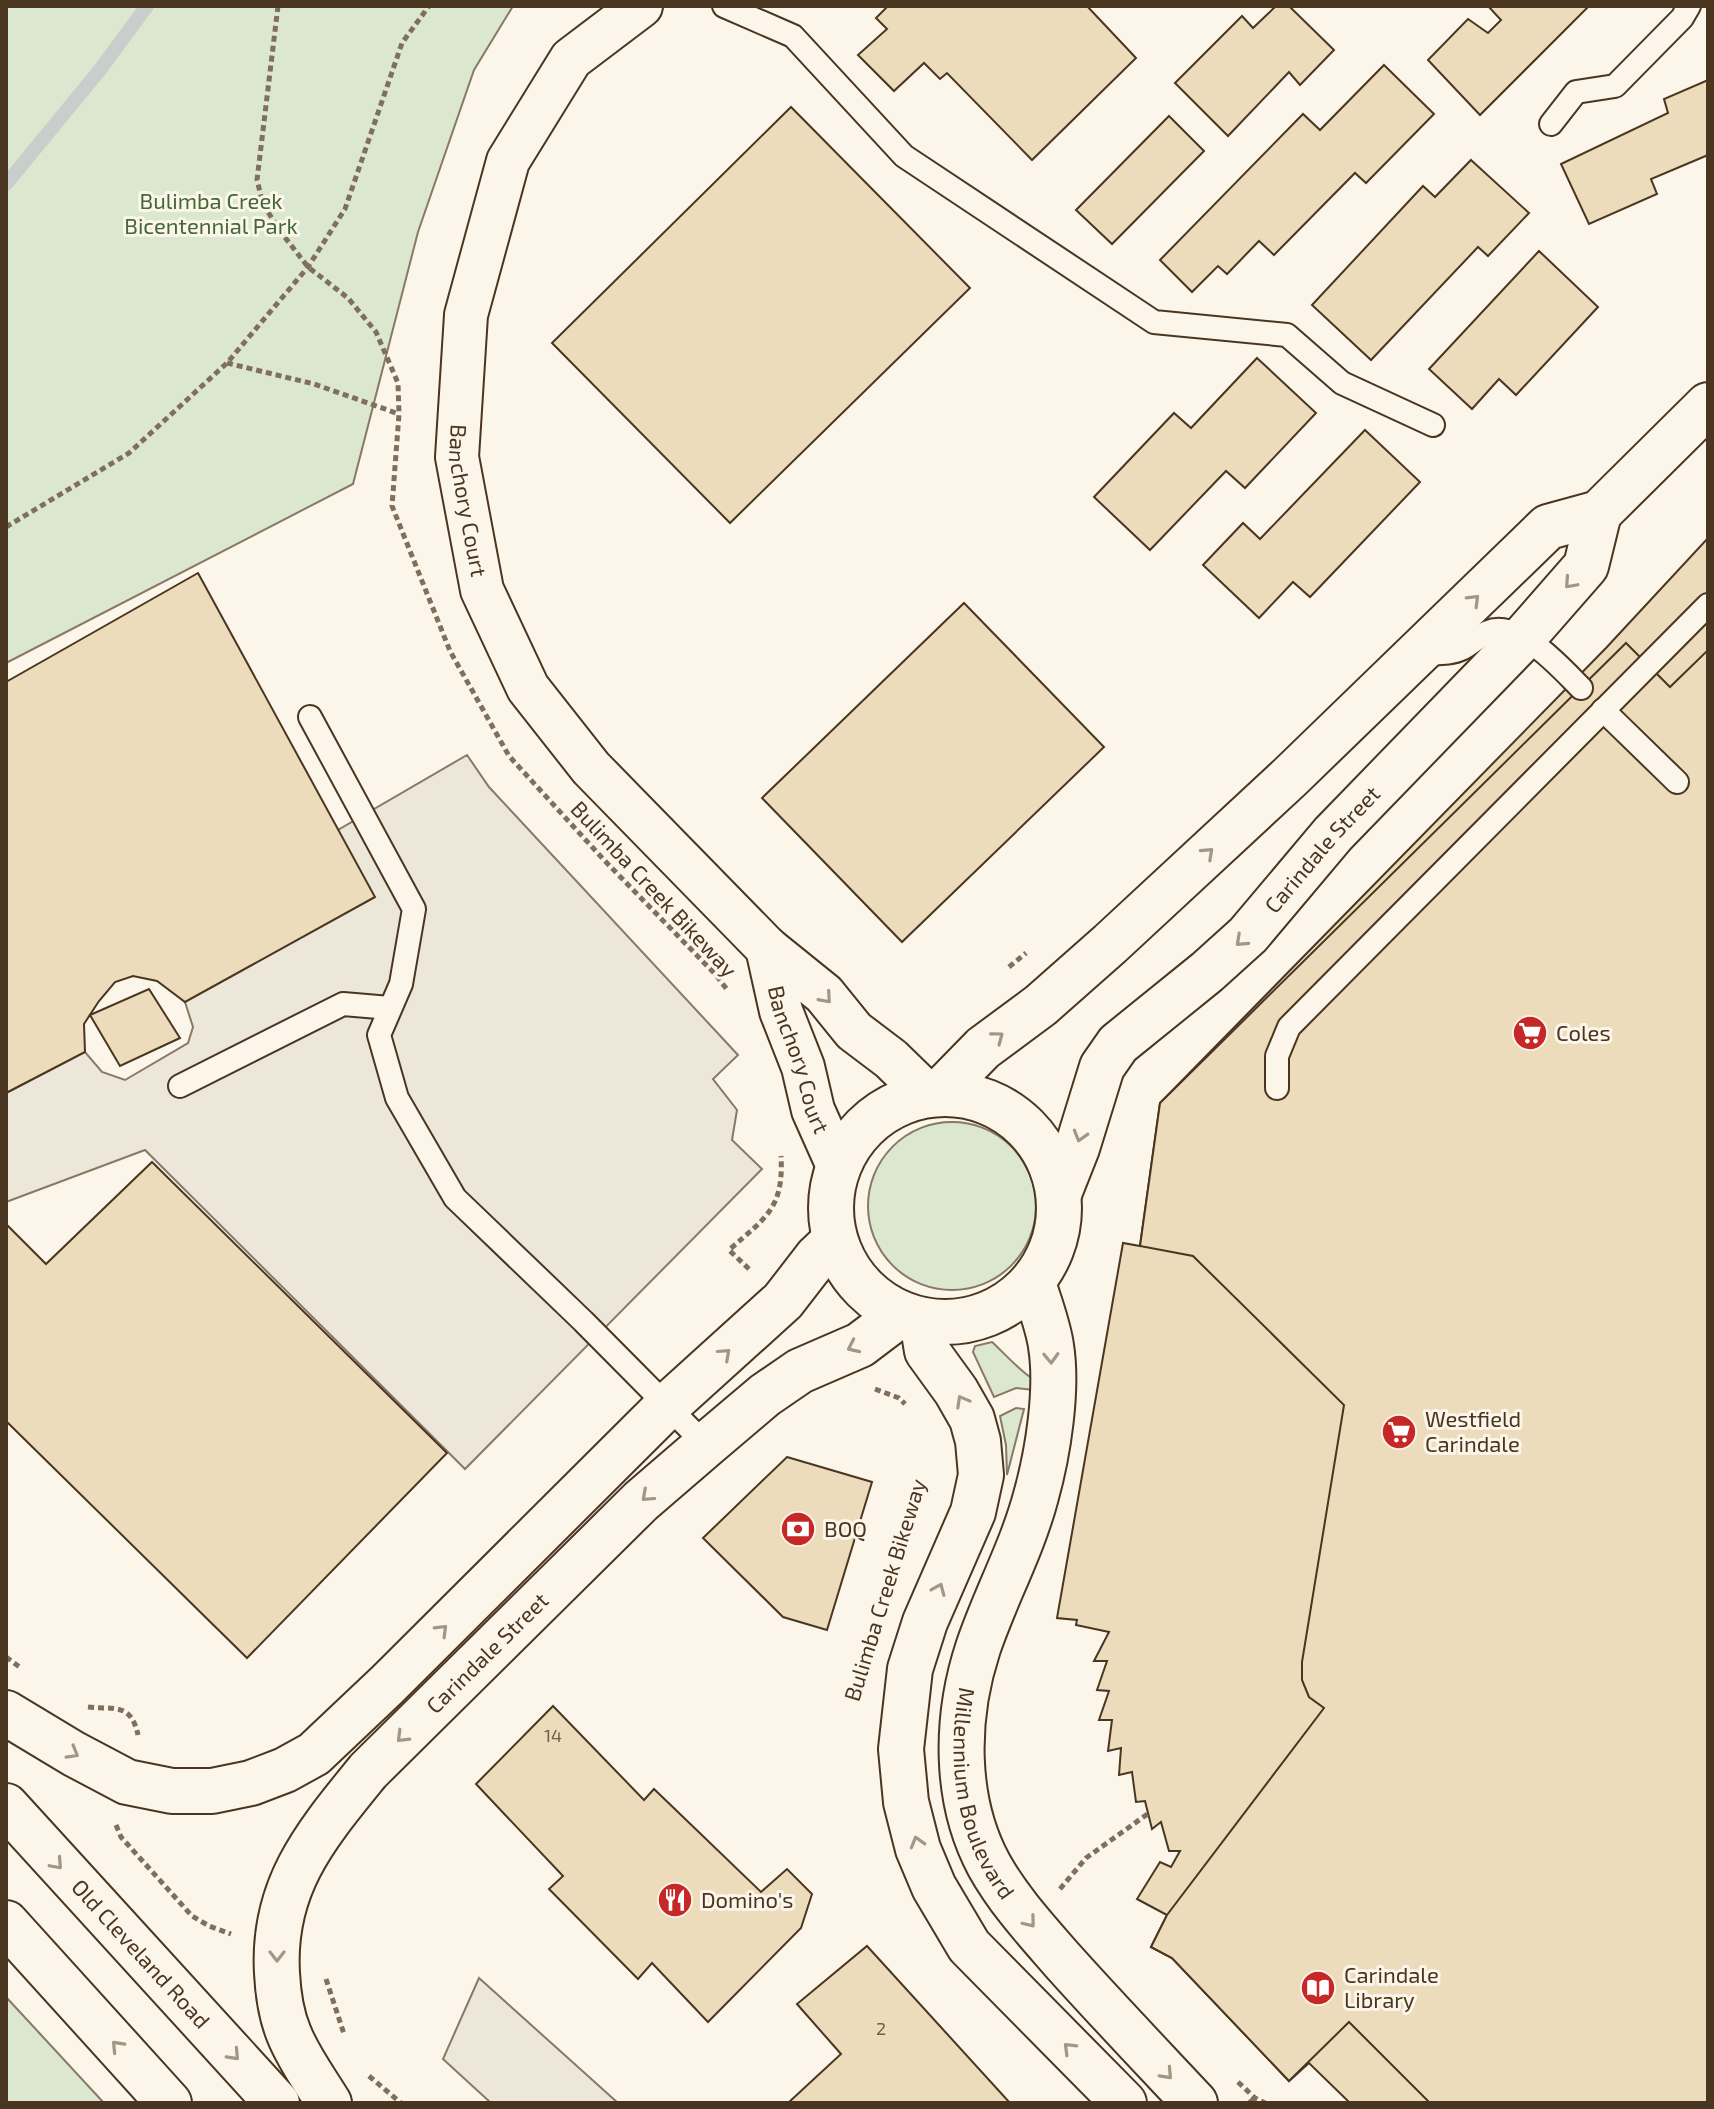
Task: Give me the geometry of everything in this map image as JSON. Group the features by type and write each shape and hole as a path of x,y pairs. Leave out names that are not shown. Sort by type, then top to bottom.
{"main road":[{"path":"935,1093 983,1048 1041,1005 1110,944 1418,655 1548,527 1599,513 1708,405"},
{"name":"Carindale Street","path":"1060,1191 1102,1067 1118,1044 1248,935 1333,834 1523,638 1586,566 1599,513"},
{"path":"935,1093 983,1101 1014,1117 1037,1141 1052,1163 1060,1191 1053,1248 1033,1282 1011,1303 983,1317 953,1323 911,1317 872,1297 850,1271 835,1240 830,1203 838,1166 853,1140 874,1118 899,1103 935,1093"},
{"path":"6,1713 127,1782 172,1791 212,1791 251,1783 285,1770 314,1754 667,1406 783,1301 817,1257 835,1240"},
{"name":"Millennium Boulevard","path":"1033,1282 1051,1347 1052,1399 1046,1445 1036,1496 967,1686 962,1733 963,1790 975,1832 990,1866 1026,1919 1195,2103"},
{"path":"911,1317 927,1351 972,1419 978,1441 981,1475 973,1512 925,1622 910,1669 901,1749 906,1802 918,1849 934,1887 969,1946 1124,2103"},
{"name":"Carindale Street","path":"329,2103 304,2066 287,2032 278,1991 276,1951 280,1916 290,1881 304,1855 368,1771 641,1501 765,1395 800,1371 860,1345 911,1317"},
{"name":"Old Cleveland Road","path":"6,1806 277,2103"},
{"path":"6,1923 169,2103"}],"street":[{"name":"Banchory Court","path":"641,6 571,59 508,161 466,315 457,457 482,590 528,688 591,768 767,948 824,994 854,1031 935,1093"},
{"name":"Banchory Court","path":"767,948 781,1011 803,1067 813,1110 838,1166"}],"lane":[{"path":"724,6 793,36 904,156 1154,322 1287,335 1342,383 1433,425"},
{"path":"1551,124 1576,92 1615,86 1682,18 1689,6"},
{"path":"1277,1088 1277,1056 1289,1027 1708,605"},
{"path":"1418,655 1459,650 1490,630 1506,631 1523,638 1552,659 1581,688"},
{"path":"1603,710 1677,782"},
{"path":"310,717 414,909 401,984 379,1035 397,1098 455,1198 706,1445"},
{"path":"180,1086 343,1004 390,1008"}],"path":[{"name":"Bulimba Creek Bikeway","path":"278,6 257,180 263,204 308,267 348,298 376,332 398,383 399,414 392,506 450,651 509,756 716,975 731,995"},
{"path":"6,527 129,453 227,363 308,267 345,209 402,43 429,6"},
{"path":"227,363 314,384 399,414"},
{"path":"781,1146 782,1187 775,1204 729,1250 783,1301"},
{"path":"830,1357 857,1386 880,1389 908,1406"},
{"path":"6,1657 28,1674"},
{"path":"77,1704 94,1708 110,1706 127,1713 136,1724 139,1736 114,1820 121,1837 192,1916 320,1972 327,1980 348,2045"},
{"path":"1052,1899 1086,1858 1149,1813"},
{"path":"363,2070 401,2103"},
{"path":"1233,2077 1255,2098 1265,2103"},
{"path":"1249,2103 1255,2098"}],"green space":[{"name":"Bulimba Creek Bicentennial Park","path":"6,6 513,6 474,70 418,232 353,484 6,663"},
{"path":"952,1122 984,1128 1012,1146 1030,1174 1036,1206 1030,1238 1012,1266 984,1284 952,1290 920,1284 892,1266 874,1238 868,1206 874,1174 892,1146 920,1128"},
{"path":"992,1342 1032,1378 1034,1390 1016,1388 994,1397 973,1352 975,1346"},
{"path":"1016,1408 1024,1409 1007,1475 1006,1445 1000,1416"},
{"path":"6,1997 104,2103 6,2103"}],"shaded area":[{"path":"467,755 489,787 738,1055 713,1079 737,1110 732,1140 762,1169 465,1469 145,1150 6,1202 6,1093 85,1052 102,1072 125,1080 188,1043 193,1027 185,1002 338,830"},
{"path":"479,1978 618,2103 491,2103 443,2059"}],"building":[{"path":"884,6 1087,6 1136,58 1032,160 947,73 940,79 924,63 894,91 858,55 887,29 876,18 886,8"},
{"path":"1276,6 1289,6 1334,50 1300,85 1289,72 1228,136 1175,83 1242,16 1253,28"},
{"path":"1488,6 1589,6 1480,115 1428,60 1468,19 1488,33 1501,20"},
{"path":"1384,65 1434,114 1366,183 1355,173 1274,255 1259,241 1227,274 1218,266 1192,292 1160,260 1303,114 1320,130"},
{"path":"1708,80 1708,155 1651,179 1657,194 1589,224 1561,164 1668,113 1664,99"},
{"path":"791,107 970,288 730,523 552,343"},
{"path":"1169,116 1204,151 1112,244 1076,210"},
{"path":"1471,160 1529,213 1488,256 1478,247 1371,360 1312,305 1423,186 1435,197"},
{"path":"1539,251 1598,307 1516,395 1499,379 1472,409 1429,369"},
{"path":"1257,358 1316,413 1245,488 1226,471 1150,550 1094,497 1174,413 1191,428"},
{"path":"1365,430 1420,482 1310,597 1293,582 1259,618 1203,565 1243,523 1260,539"},
{"name":"Westfield Carindale","path":"1708,538 1708,2103 1350,2103 1309,2063 1289,2081 1172,1958 1151,1947 1167,1915 1137,1899 1160,1862 1171,1867 1180,1851 1169,1851 1161,1822 1152,1829 1145,1801 1136,1802 1132,1772 1119,1775 1121,1748 1108,1751 1112,1720 1099,1720 1109,1691 1097,1690 1107,1661 1094,1661 1109,1632 1076,1625 1077,1620 1057,1618 1123,1243 1140,1246 1160,1103 1606,648"},
{"path":"198,573 375,897 185,1002 157,981 133,976 115,982 84,1024 85,1052 6,1093 6,682"},
{"path":"964,603 1104,747 902,942 762,798"},
{"name":"Westfield Carindale","path":"1626,643 1670,687 1708,650 1708,2103 1430,2103 1349,2022 1289,2081 1172,1958 1151,1947 1167,1915 1324,1708 1309,1697 1302,1680 1302,1662 1344,1405 1193,1256 1140,1246 1160,1103"},
{"path":"149,989 180,1038 120,1066 90,1015"},
{"path":"152,1162 447,1453 247,1658 6,1421 6,1224 46,1264"},
{"path":"787,1457 872,1482 827,1630 783,1617 703,1538"},
{"path":"553,1706 644,1800 654,1789 761,1892 787,1869 812,1894 801,1928 708,2022 652,1963 638,1979 549,1889 563,1876 476,1784"},
{"path":"867,1946 1010,2103 788,2103 841,2054 797,2004"}],"waterway":[{"path":"6,184 99,71 147,6"}],"place":[{"name":"Coles","path":"1530,1033"},
{"name":"Westfield Carindale","path":"1399,1432"},
{"name":"BOQ","path":"798,1529"},
{"name":"Domino's","path":"675,1900"},
{"name":"Carindale Library","path":"1318,1988"}]}
